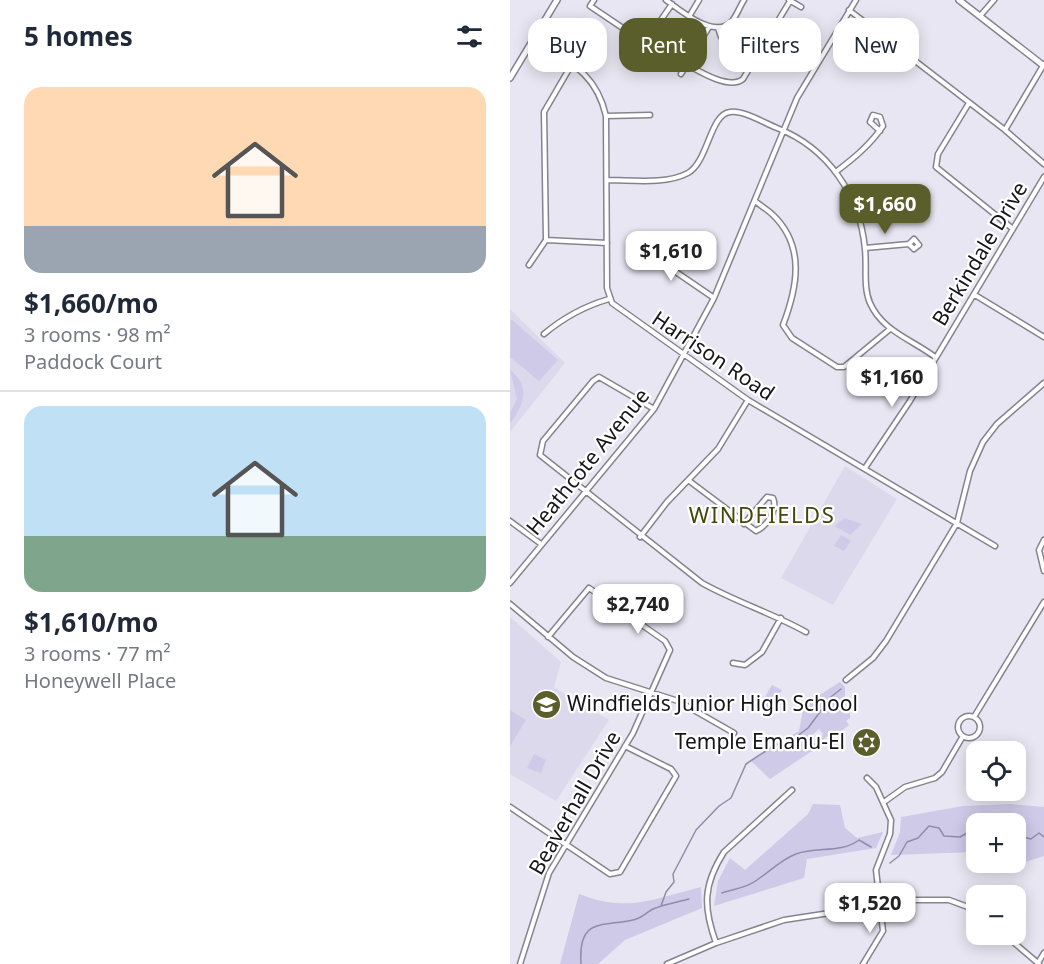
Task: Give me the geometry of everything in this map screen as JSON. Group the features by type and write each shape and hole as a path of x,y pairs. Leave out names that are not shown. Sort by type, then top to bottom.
{"main road":[{"path":"546,18 557,0"},
{"path":"959,0 1044,65"},
{"path":"510,78 528,48"}],"street":[{"path":"594,0 590,6 645,43 672,4"},
{"path":"666,0 709,27 718,28 732,21 744,0"},
{"path":"690,15 699,0"},
{"path":"779,18 789,0 801,8"},
{"name":"Heathcote Avenue","path":"510,583 654,409 685,356 714,298 797,98 856,0"},
{"path":"980,16 994,0"},
{"name":"Berkindale Drive","path":"849,10 1005,130 1044,164"},
{"path":"1005,130 1044,65"},
{"path":"529,264 546,240 544,112 567,72"},
{"path":"544,334 556,323 593,303 609,299 606,116 600,95 592,81 581,72"},
{"path":"700,72 732,84 743,79 747,72"},
{"path":"969,103 938,154 936,167 1013,229"},
{"path":"607,180 663,179 687,173 695,168 716,123 722,115 729,112 738,112 783,130 819,153 837,171 855,207 865,248 869,302 879,318 890,329 935,357"},
{"path":"606,116 650,115"},
{"path":"837,171 870,144 879,131"},
{"name":"Berkindale Drive","path":"865,468 975,295 1044,177"},
{"path":"754,201 772,213 791,241 797,281 783,325 792,338 837,367 844,367 890,329"},
{"path":"546,240 607,243"},
{"path":"671,243 670,264 676,272 714,298"},
{"path":"865,248 909,243"},
{"path":"975,295 1044,337"},
{"name":"Harrison Road","path":"609,299 621,312 748,399 996,546"},
{"path":"654,409 599,377 593,381 543,441 540,456 640,537 702,583 730,599 781,618 806,632"},
{"path":"846,680 873,658 886,641 957,522 970,471 983,442 997,424 1044,383"},
{"path":"640,537 717,449 748,399"},
{"path":"688,480 744,524 756,531 773,512 775,504 773,498 767,497 744,524"},
{"path":"510,521 541,544"},
{"path":"1044,540 1039,550 1044,571"},
{"name":"Beaverhall Drive","path":"520,964 543,888 566,843 625,746 669,655 669,645 589,588 548,637"},
{"path":"974,717 1044,602"},
{"path":"510,604 573,657 606,678 695,708 734,733"},
{"path":"733,663 745,665 762,652 781,618"},
{"path":"964,717 974,717 979,723 978,732 972,737 963,736 958,731 959,721 964,717"},
{"path":"884,802 905,787 935,778 942,772 963,736"},
{"path":"510,807 610,874 620,872 676,776 671,768 625,746"},
{"path":"863,964 882,931 876,870 890,834 891,820 876,787 867,778"},
{"path":"716,943 706,907 708,884 716,864 724,852 792,790"},
{"path":"667,964 716,943 784,920 914,900 949,900 966,906"},
{"path":"1016,945 1038,964 1044,953"}],"shaded area":[{"path":"510,309 565,363 510,432"},
{"path":"511,319 558,360 539,381 510,357"},
{"path":"510,370 521,383 523,396 519,410 510,423 510,413 517,399"},
{"path":"845,466 897,499 833,605 781,578"},
{"path":"844,518 862,524 850,535 835,526"},
{"path":"841,535 851,541 844,551 834,546"},
{"name":"Windfields Junior High School","path":"510,617 561,662 554,687 609,720 556,801 510,774"},
{"path":"840,682 845,687 845,713 850,712 850,718 846,721 849,725 835,736 831,734 821,741 819,739 823,734 819,729 810,737 818,747 770,779 750,760 799,731 804,705"},
{"path":"772,685 782,690 770,709 761,704"},
{"path":"510,710 526,720 510,746"},
{"path":"534,754 546,760 541,773 527,768"},
{"path":"813,804 840,805 845,828 857,838 883,832 876,848 807,859 804,878 714,906 718,881 730,858 745,870 808,814"},
{"path":"1010,804 1044,807 1044,856 1026,862 1026,813 966,813 966,852 891,855 900,832 901,817 963,806"},
{"path":"701,887 702,908 625,940 598,964 560,964 579,894 596,900 626,903 640,902"}],"waterway":[{"path":"661,906 666,892 674,882 673,874 696,830 719,806 731,798 746,764 775,745 792,740 808,728 832,696 841,689"},
{"path":"890,863 899,856 907,842 918,838 929,826 939,828 944,836 960,837 966,834"},
{"path":"1026,838 1031,839 1039,833 1044,837"},
{"path":"722,893 753,883 796,854 844,847 859,840 871,847"},
{"path":"581,964 583,939 594,927 636,919 657,907 689,899"}],"place":[{"name":"Windfields Junior High School","path":"546,704"},
{"name":"Temple Emanu-El","path":"866,742"}],"district":[{"name":"WINDFIELDS","path":"762,515"}]}
